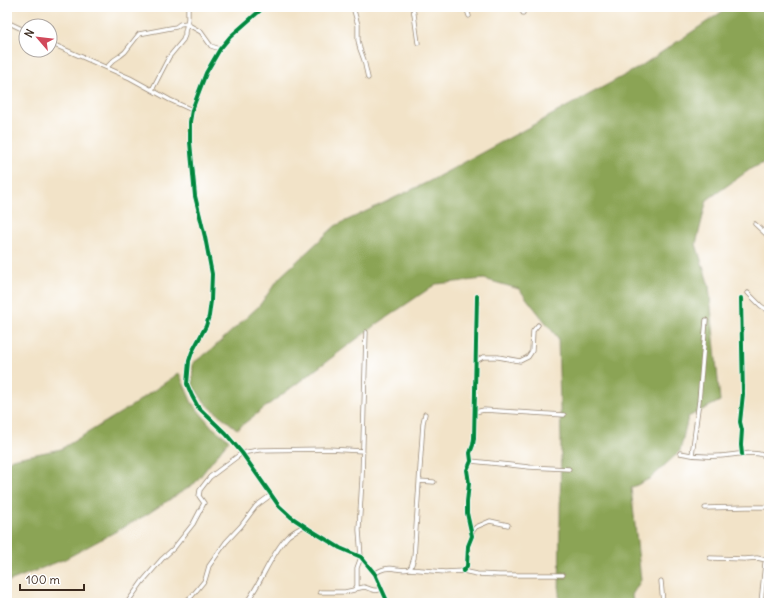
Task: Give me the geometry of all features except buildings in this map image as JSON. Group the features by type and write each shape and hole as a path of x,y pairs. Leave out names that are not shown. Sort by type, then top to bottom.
{"street":[{"path":"152,90 169,57 183,40 187,23 188,7"},
{"path":"264,7 230,37 220,49 206,73 192,110 190,122 190,142 195,196 210,257 212,274 212,301 208,321 189,361 187,384 198,407 226,434 242,453 279,506 304,526 340,548 361,557 374,574 388,603"},
{"path":"353,7 358,25 358,40 368,78"},
{"path":"413,7 418,43"},
{"path":"466,7 469,16"},
{"path":"522,7 523,13"},
{"path":"7,22 18,27"},
{"path":"107,67 126,52 139,34 176,27 180,24 187,23 201,32 211,46 220,49"},
{"path":"58,46 107,67 192,110"},
{"path":"755,224 769,236"},
{"path":"748,293 761,306 769,311"},
{"path":"463,571 467,566 468,546 472,536 468,520 467,502 470,483 467,470 471,460 470,455 473,445 475,412 477,296"},
{"path":"741,298 744,394 740,422 742,430 742,454"},
{"path":"692,455 699,401 706,320"},
{"path":"476,361 483,357 498,357 520,361 528,357 532,351 533,331 538,325"},
{"path":"354,590 357,586 357,568 361,557 359,530 363,451 366,332"},
{"path":"475,412 484,410 564,415"},
{"path":"409,569 412,567 413,562 423,423 425,414"},
{"path":"127,603 142,582 174,548 193,524 204,503 200,496 200,490 210,477 242,453 259,450 328,449 363,451"},
{"path":"680,454 719,456 759,454 765,456 769,454"},
{"path":"471,460 529,467 569,469"},
{"path":"419,481 434,482"},
{"path":"184,603 205,580 209,566 226,542 241,526 256,506 271,495"},
{"path":"705,508 769,507"},
{"path":"472,532 476,527 490,521 508,525"},
{"path":"246,603 281,545 296,530 304,526"},
{"path":"710,558 768,559 765,563 761,603"},
{"path":"374,574 380,570 393,568 445,572 463,571 477,574 515,576 563,575"},
{"path":"661,581 663,603"},
{"path":"320,592 345,592 364,587 371,590 381,589"}],"green space":[{"path":"729,7 769,7 769,161 752,168 707,200 696,244 709,286 720,401 688,417 680,451 651,478 631,488 641,580 632,595 633,603 559,603 561,439 558,338 519,289 484,279 436,284 377,324 237,429 207,405 192,385 193,363 211,350 259,306 280,277 335,226 428,182 638,68"},
{"path":"179,373 192,403 212,427 229,440 195,483 146,515 65,559 7,582 7,463 12,459 61,449 130,407"}],"cycle path":[{"path":"264,7 230,37 220,49 206,73 192,110 190,122 190,142 195,196 212,274 209,316 206,326 192,352 189,361 187,384 198,407 226,434 242,453 279,506 291,517 309,529 340,548 361,557 375,574 388,603"},
{"path":"463,571 467,566 468,546 472,536 467,513 469,483 467,470 471,461 470,453 474,438 477,296"},
{"path":"741,298 743,394 740,422 742,430 742,454"}]}
